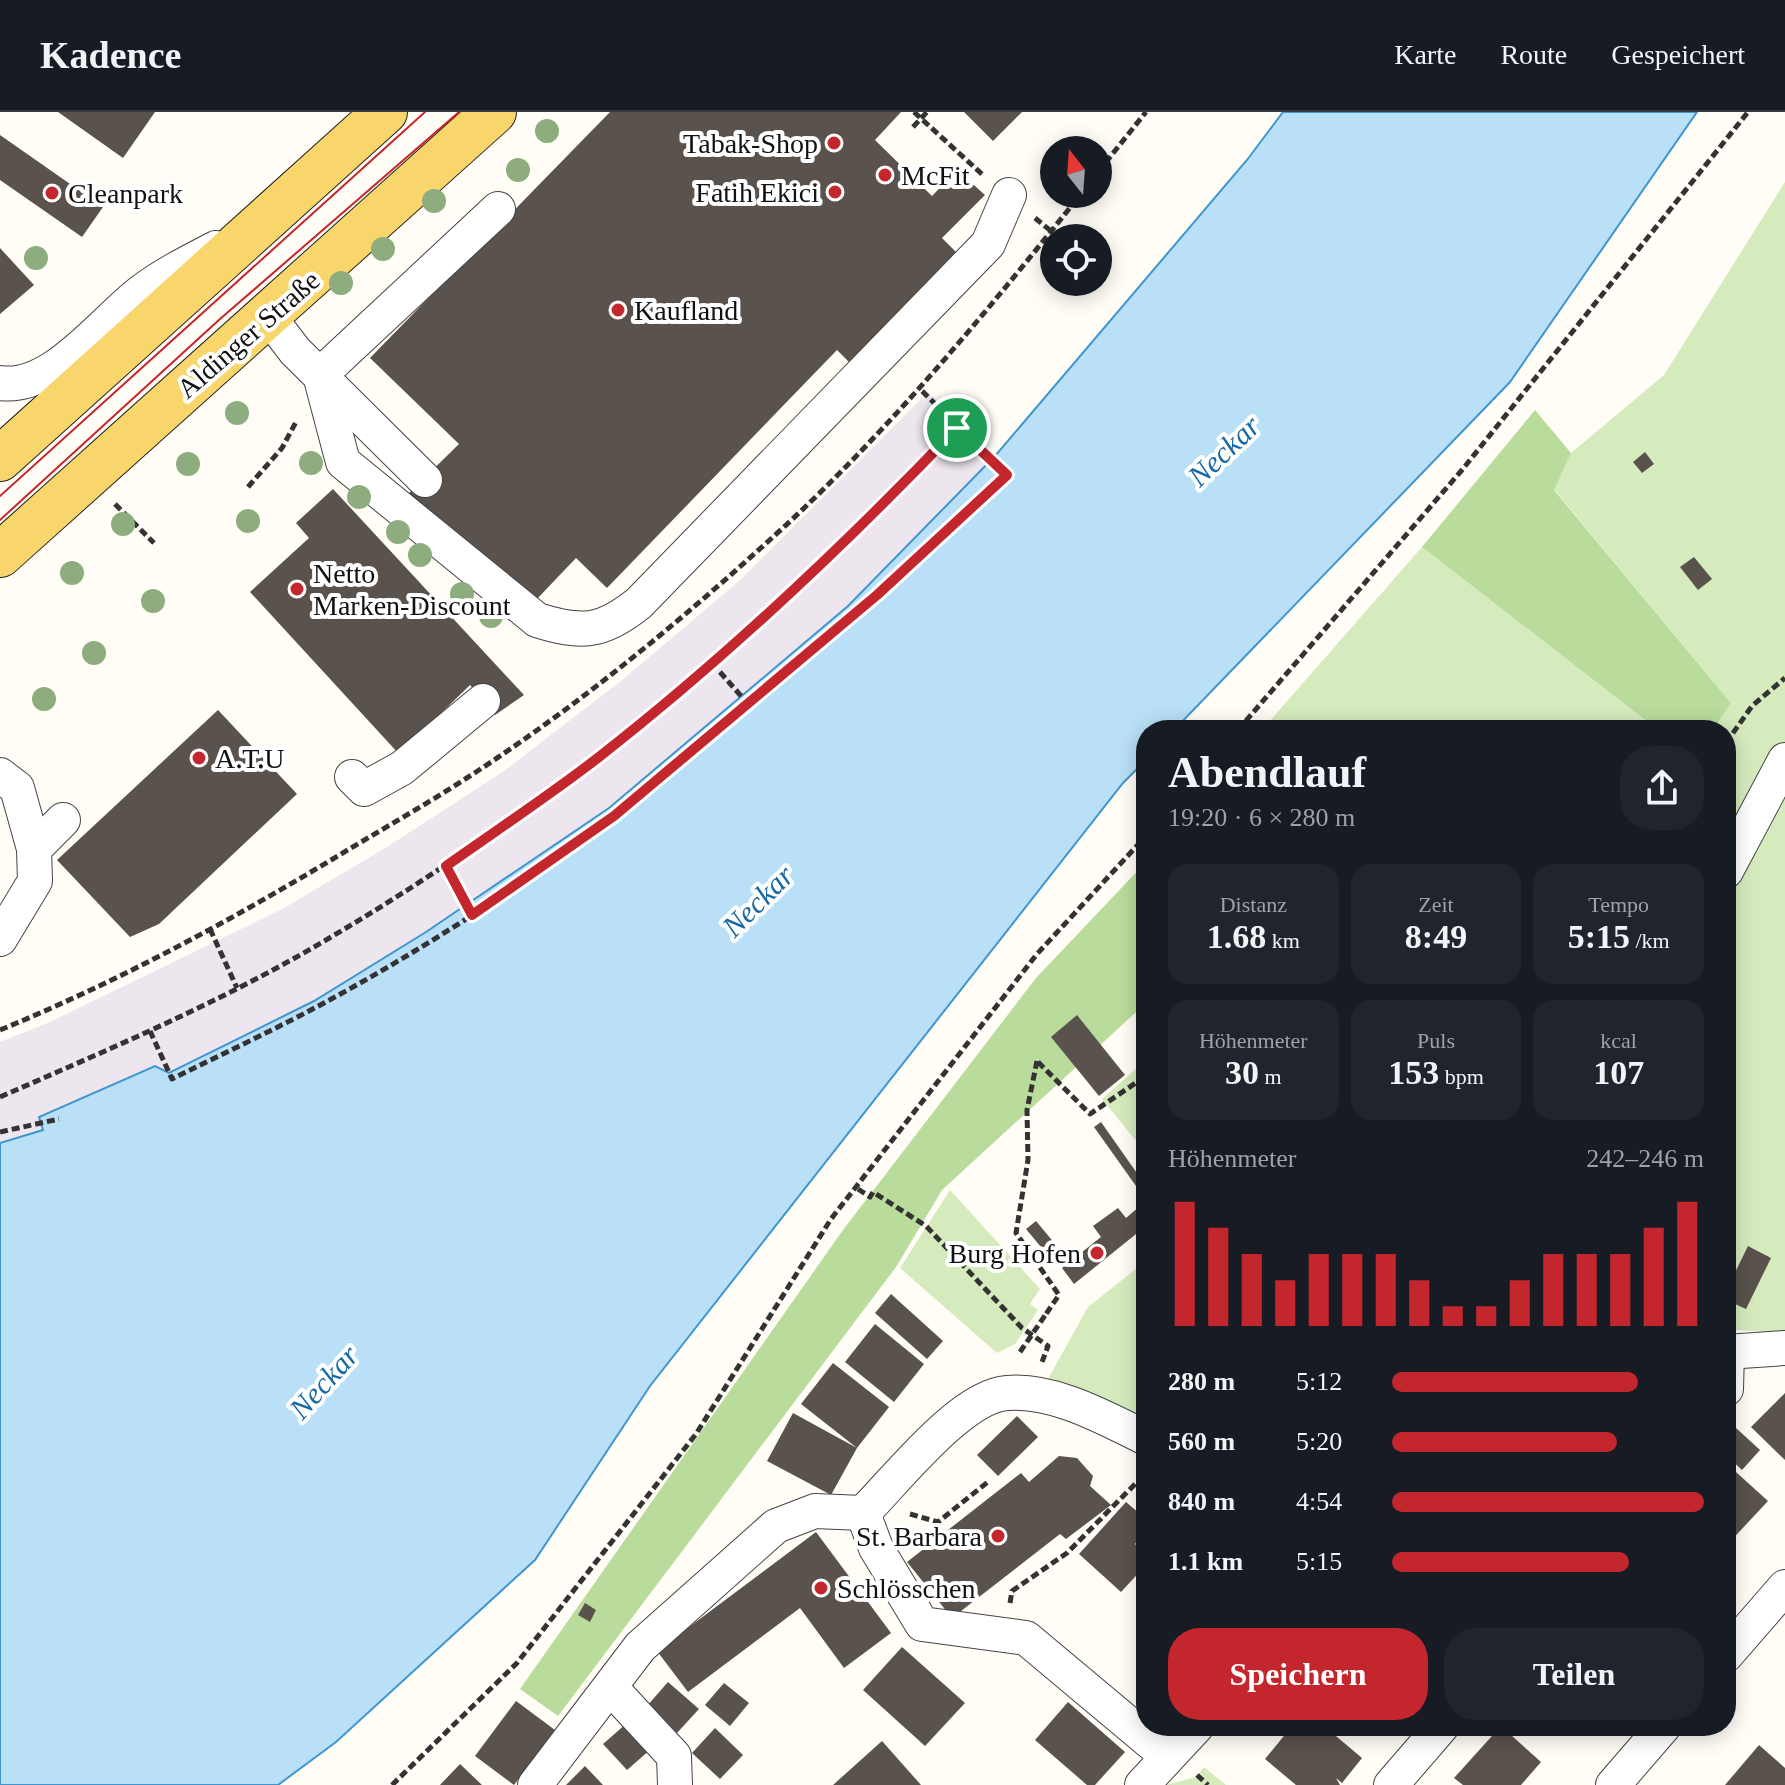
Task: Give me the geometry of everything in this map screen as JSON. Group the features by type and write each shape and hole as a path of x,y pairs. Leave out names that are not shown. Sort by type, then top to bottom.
{"main road":[{"path":"0,459 385,112"},
{"name":"Aldinger Straße","path":"0,555 269,317 494,112"}],"street":[{"path":"320,375 343,462 537,620 571,631 595,628 619,619 639,603 988,244 1009,195"},
{"path":"320,375 498,209"},
{"path":"3,387 47,374 143,290 255,228"},
{"path":"269,317 320,375 425,480"},
{"path":"352,777 364,789 402,768 483,701"},
{"path":"1736,852 1785,760"},
{"path":"0,939 35,881 34,849 10,789"},
{"path":"34,849 63,820"},
{"path":"1736,1351 1785,1348"},
{"path":"535,1785 640,1647 776,1526 815,1511 869,1506 965,1411 1003,1393 1030,1392 1136,1434"},
{"path":"869,1506 876,1548 922,1624 1026,1638 1136,1730"},
{"path":"1736,1643 1785,1587"},
{"path":"611,1688 674,1756 675,1785"},
{"path":"1143,1736 1167,1756"},
{"path":"1142,1785 1187,1736"},
{"path":"1391,1785 1433,1736"},
{"path":"1613,1785 1655,1736"}],"path":[{"path":"914,112 1009,195"},
{"path":"913,127 927,112"},
{"path":"1112,154 1146,112"},
{"path":"1247,720 1462,470 1748,112"},
{"path":"943,156 951,147"},
{"path":"248,487 282,448 320,375"},
{"path":"150,1031 172,1079 324,1003 472,915 614,816 749,705 877,595 1007,475 919,388"},
{"path":"0,1097 150,1031 237,988 329,938 446,866 598,758 712,663 868,520 957,428"},
{"path":"114,503 154,543"},
{"path":"712,663 749,705"},
{"path":"1736,729 1752,706 1785,678"},
{"path":"392,1785 527,1651 696,1434 831,1219 858,1189 1037,954 1136,847"},
{"path":"446,866 472,915"},
{"path":"210,929 237,988"},
{"path":"1020,1352 1059,1295 1016,1233 1028,1160 1027,1110 1037,1061 1090,1114 1136,1083"},
{"path":"0,1132 59,1119"},
{"path":"858,1189 870,1197 873,1192 926,1226 1022,1328"},
{"path":"869,1506 938,1522 989,1481"},
{"path":"1006,1635 1012,1591 1067,1553 1136,1483"}],"shaded area":[{"path":"928,392 1035,490 0,1408 0,1042 50,1022 284,908 387,847 504,771 621,681 738,582"}],"green space":[{"path":"1785,182 1785,1333 1736,1330 1736,720 1720,720 1731,703 1554,489 1571,453 1664,375"},
{"path":"1535,410 1571,453 1554,490 1731,703 1720,720 1645,720 1422,547"},
{"path":"1422,547 1645,720 1271,720"},
{"path":"1136,873 1136,1012 942,1190 896,1267 558,1716 520,1689 843,1230 1036,978"},
{"path":"1136,1069 1136,1141 1102,1099"},
{"path":"950,1190 1040,1289 1030,1304 1038,1310 1015,1344 997,1353 900,1268"},
{"path":"1136,1269 1136,1426 1043,1388 1088,1307"},
{"path":"1204,1767 1226,1785 1166,1785 1196,1777"}],"water":[{"name":"Neckar","path":"1283,112 1697,112 1510,382 1184,720 1136,720 1136,770 650,1386 535,1560 336,1742 278,1785 0,1785 0,1143 43,1130 39,1117 155,1066 169,1073 314,1001 426,932 609,808 848,606 995,456 1247,160"}],"building":[{"path":"58,112 155,112 123,158"},
{"path":"610,112 901,112 875,140 932,196 957,170 985,195 942,238 963,259 856,369 837,350 607,588 576,558 536,600 405,497 459,444 370,358"},
{"path":"964,112 1022,112 993,141"},
{"name":"Cleanpark","path":"0,135 103,207 82,237 0,180"},
{"path":"0,248 34,285 0,314"},
{"path":"1645,452 1654,464 1642,473 1633,462"},
{"path":"333,489 524,695 495,715 470,685 399,754 250,592 309,538 296,523"},
{"path":"1694,557 1712,579 1698,590 1680,567"},
{"path":"218,710 297,794 159,924 130,937 57,860"},
{"path":"1077,1015 1125,1075 1099,1096 1051,1037"},
{"name":"Burg Hofen","path":"1101,1122 1136,1172 1136,1186 1094,1127"},
{"name":"Burg Hofen","path":"1118,1208 1126,1218 1136,1210 1136,1234 1074,1284 1062,1268 1101,1237 1093,1226"},
{"name":"Burg Hofen","path":"1036,1221 1061,1251 1051,1259 1026,1229"},
{"path":"1748,1246 1771,1258 1746,1309 1736,1304 1736,1271"},
{"path":"891,1294 943,1341 927,1359 875,1313"},
{"path":"875,1324 924,1364 894,1402 845,1362"},
{"path":"833,1363 889,1407 857,1448 801,1404"},
{"path":"1785,1393 1785,1460 1751,1427"},
{"path":"793,1413 857,1448 831,1495 767,1461"},
{"path":"1017,1416 1038,1437 998,1476 977,1455"},
{"path":"1736,1428 1760,1450 1742,1470 1736,1464"},
{"name":"St. Barbara","path":"1059,1456 1077,1458 1093,1476 1090,1486 1111,1505 1066,1539 1060,1534 952,1618 907,1562 1021,1473 1029,1482"},
{"path":"1736,1472 1768,1501 1736,1535"},
{"path":"1126,1502 1136,1510 1136,1576 1121,1592 1079,1554"},
{"path":"816,1532 891,1633 844,1668 800,1608 688,1692 657,1651"},
{"path":"585,1603 596,1610 590,1622 578,1615"},
{"path":"902,1647 965,1703 925,1746 863,1690"},
{"path":"668,1682 699,1709 677,1733 647,1706"},
{"path":"724,1683 749,1703 730,1726 705,1705"},
{"path":"516,1701 555,1730 514,1785 475,1756"},
{"path":"1068,1702 1125,1752 1095,1785 1087,1785 1035,1740"},
{"path":"627,1723 651,1749 627,1770 603,1744"},
{"path":"715,1728 743,1755 720,1779 692,1753"},
{"path":"1284,1736 1336,1736 1362,1758 1342,1783 1336,1778 1340,1785 1296,1785 1265,1759"},
{"path":"1492,1736 1512,1736 1541,1762 1521,1785 1463,1785 1454,1778"},
{"path":"882,1741 921,1785 833,1785"},
{"path":"1759,1745 1785,1768 1785,1785 1725,1785"},
{"path":"460,1764 482,1785 440,1785"},
{"path":"585,1766 603,1785 566,1785"}],"tram line":[{"path":"0,496 425,112"},
{"path":"0,520 220,319 459,112"}],"place":[{"name":"Tabak-Shop","path":"834,143"},
{"name":"McFit","path":"885,175"},
{"name":"Fatih Ekici","path":"835,192"},
{"name":"Cleanpark","path":"52,193"},
{"name":"Kaufland","path":"618,310"},
{"name":"Netto Marken-Discount","path":"297,589"},
{"name":"A.T.U","path":"199,758"},
{"name":"Burg Hofen","path":"1097,1253"},
{"name":"St. Barbara","path":"998,1536"},
{"name":"Schlösschen","path":"821,1588"}],"route":[{"path":"957,428 1007,475 877,595 749,705 614,816 472,915 446,866 598,758 712,663 868,520 957,428"}]}
